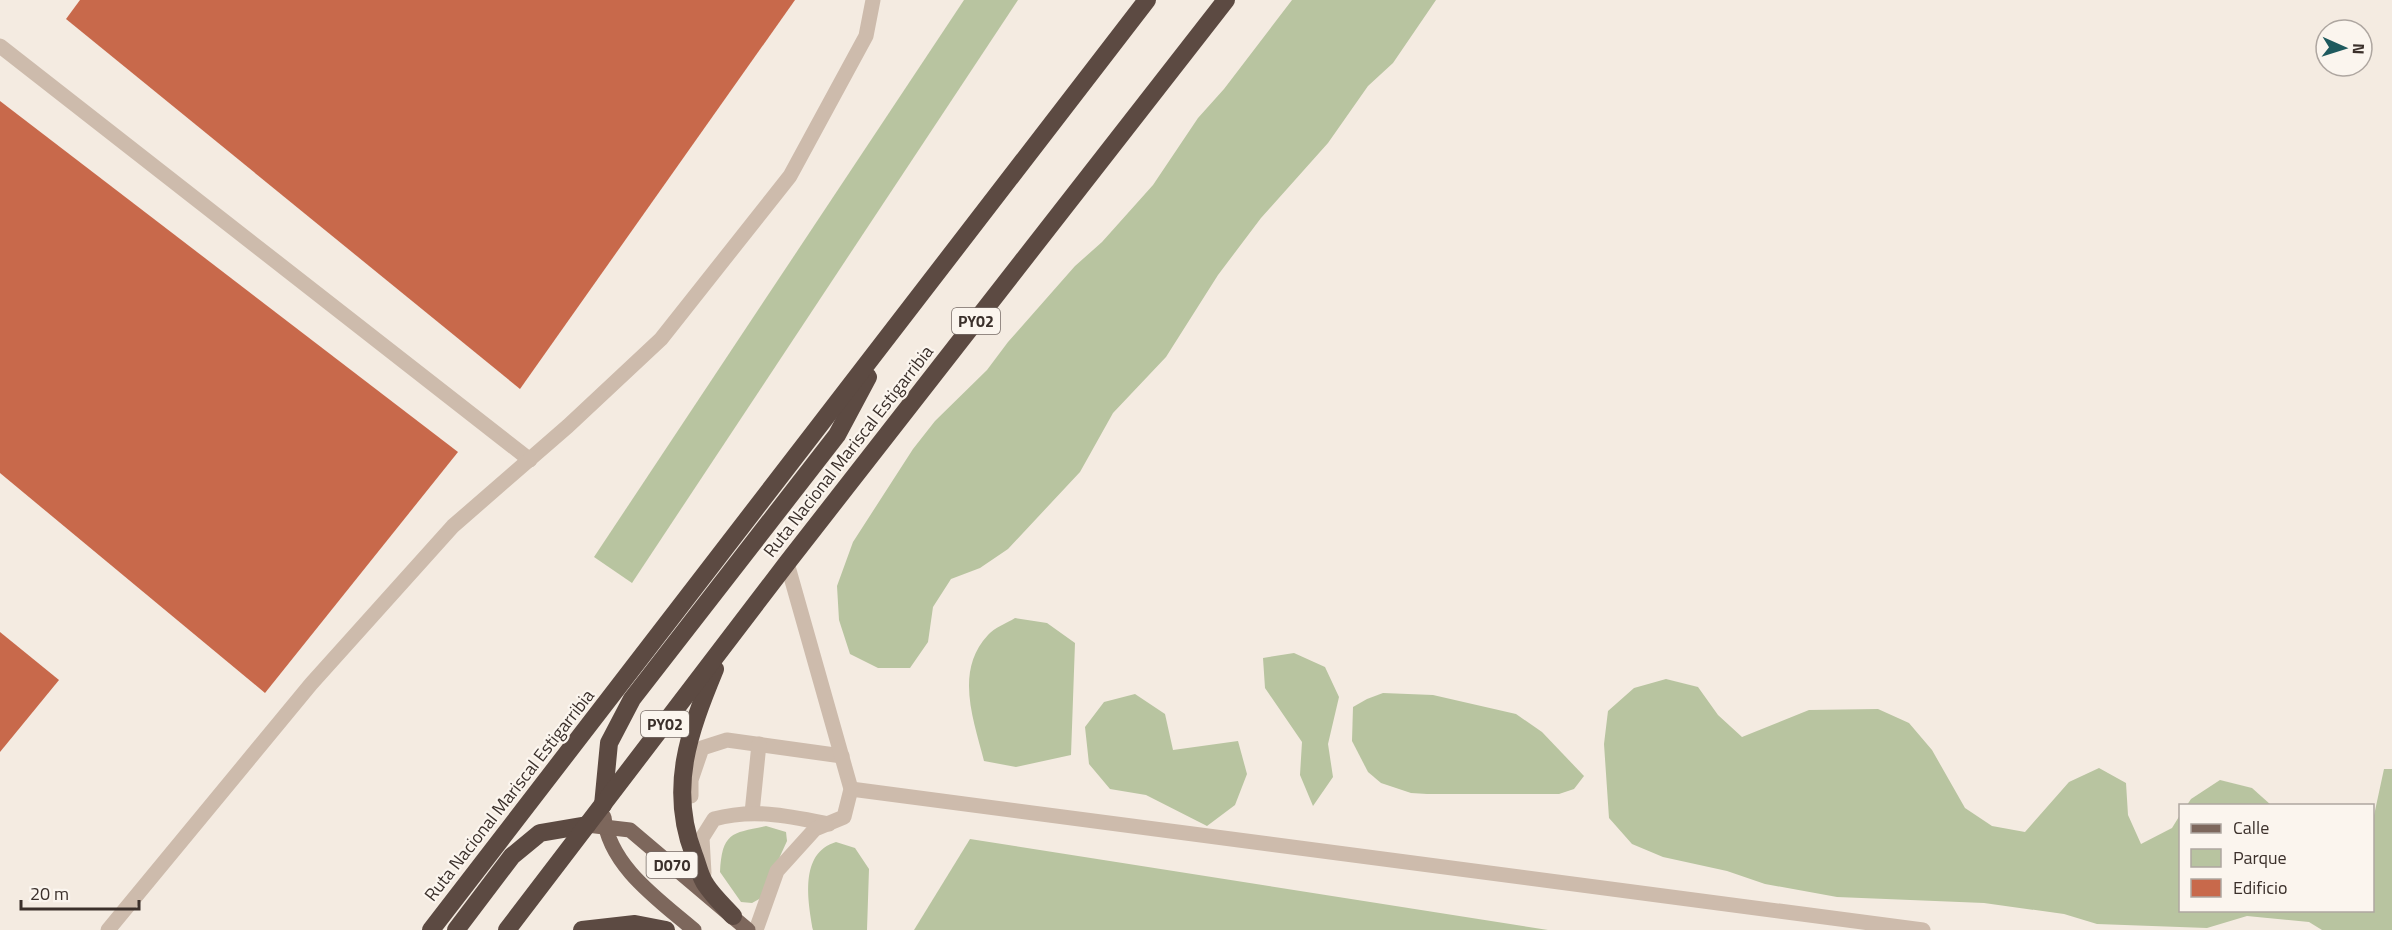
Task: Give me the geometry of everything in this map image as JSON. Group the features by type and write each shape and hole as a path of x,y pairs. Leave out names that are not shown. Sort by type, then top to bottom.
{"highway":[{"name":"Ruta Nacional Mariscal Estigarribia","path":"431,930 1147,0"},
{"name":"Ruta Nacional Mariscal Estigarribia","path":"507,930 596,825 603,805 787,563 1226,0"},
{"path":"603,805 609,743 632,699 837,435 891,333"},
{"path":"727,643 695,718 682,762 682,800 689,842 705,884 733,916"},
{"path":"456,930 512,856 540,834 596,825"},
{"path":"582,930 635,924 666,930"}],"main road":[{"name":"D070","path":"596,825 630,830 748,930"},
{"name":"D070","path":"596,825 615,853 654,897 694,930"}],"lane":[{"path":"108,930 310,684 453,526 530,460 661,339 790,176 866,36 873,0"},
{"path":"0,46 530,460"},
{"path":"756,930 777,871 815,829 844,817 851,789 787,563"},
{"path":"689,842 691,780 702,748 727,740 842,756"},
{"path":"752,813 759,744"},
{"path":"851,789 1923,930"},
{"path":"705,884 702,838 714,819 731,814 769,812 829,824"}],"green space":[{"path":"964,0 1018,0 632,583 594,557"},
{"path":"1292,0 1436,0 1393,63 1368,86 1328,143 1261,218 1218,275 1166,357 1113,413 1080,472 1008,549 980,568 951,579 933,607 928,642 910,668 878,668 850,654 839,620 837,586 853,542 913,449 935,421 987,370 1008,342 1075,266 1102,242 1153,185 1198,118 1224,89"},
{"path":"1015,618 1047,623 1075,643 1071,755 1016,767 984,761 972,713 969,680 978,649 988,635"},
{"path":"1294,653 1325,667 1339,697 1328,744 1333,777 1313,806 1300,775 1302,742 1265,688 1263,658"},
{"path":"1666,679 1698,687 1718,715 1742,737 1809,710 1878,709 1909,723 1932,750 1965,808 1992,826 2025,832 2069,782 2099,768 2126,783 2128,815 2141,844 2172,828 2179,817 2179,912 2374,912 2374,815 2384,769 2392,769 2392,930 2322,930 2309,922 2247,916 2207,928 2097,924 2064,914 1984,903 1837,897 1765,884 1727,871 1663,857 1632,844 1609,818 1604,744 1608,711 1634,688"},
{"path":"1383,693 1433,695 1516,714 1542,732 1584,776 1574,789 1559,794 1427,794 1411,793 1381,783 1368,772 1352,741 1353,707"},
{"path":"1135,694 1165,714 1173,750 1238,741 1247,774 1235,805 1207,826 1146,795 1110,789 1089,764 1085,727 1104,702"},
{"path":"2220,780 2252,788 2270,804 2188,804 2191,799"},
{"path":"766,826 786,832 787,841 761,898 752,903 741,902 720,872 723,849 726,842 737,833"},
{"path":"970,839 1548,930 914,930"},
{"path":"836,842 855,848 869,869 867,930 813,930 808,892 811,867 816,856 824,848"}],"building":[{"path":"80,0 795,0 520,389 66,19"},
{"path":"0,101 458,452 265,693 0,473"},
{"path":"0,632 59,680 0,752"}]}
